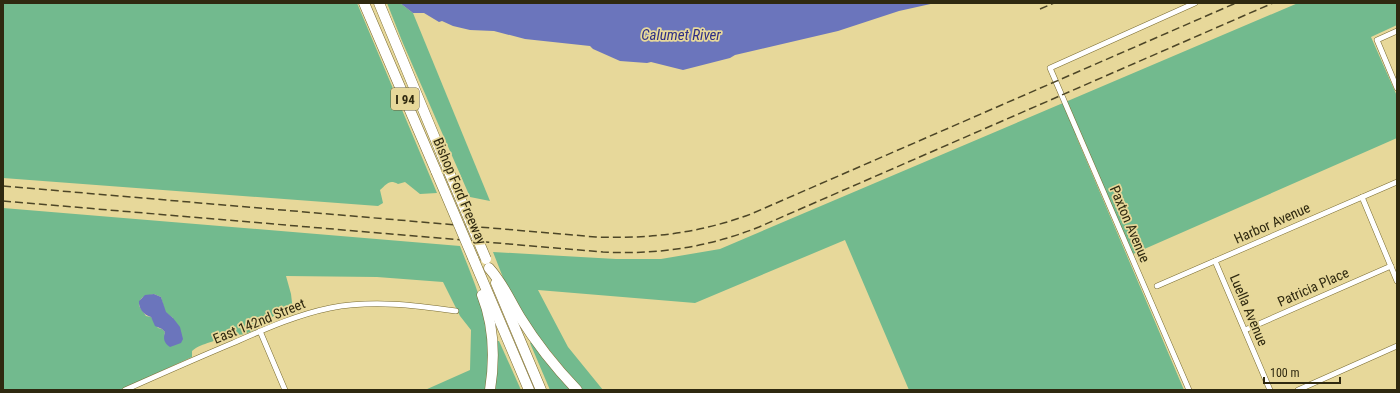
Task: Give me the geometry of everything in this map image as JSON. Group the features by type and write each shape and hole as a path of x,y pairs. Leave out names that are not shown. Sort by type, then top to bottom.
{"highway":[{"name":"Bishop Ford Freeway","path":"364,3 529,390"},
{"name":"Bishop Ford Freeway","path":"379,3 541,390"},
{"path":"475,263 478,285 486,304 492,332 493,370 490,390"},
{"path":"487,264 502,282 520,318 555,365 577,390"}],"street":[{"name":"Paxton Avenue","path":"1189,390 1050,68 1195,3"},
{"path":"1397,31 1376,40 1397,88"},
{"name":"Harbor Avenue","path":"1157,286 1397,182"},
{"path":"1362,197 1397,281"},
{"name":"Luella Avenue","path":"1215,261 1270,390"},
{"name":"Patricia Place","path":"1245,330 1391,266"},
{"name":"East 142nd Street","path":"125,390 260,331 304,314 350,305 408,304 456,311"},
{"path":"260,331 285,390"},
{"path":"1298,390 1397,346"}],"green space":[{"path":"3,3 357,3 437,193 420,194 405,182 398,184 390,182 380,190 383,203 378,206 3,178"},
{"path":"387,3 400,3 413,13 490,201 470,197"},
{"path":"1298,3 1397,3 1397,25 1371,37 1397,96 1397,138 1133,254 1080,134 1076,136 1184,390 909,390 845,240 695,303 538,290 568,347 603,390 582,390 532,329 504,280 493,252 616,259 661,259 720,249"},
{"path":"3,208 460,246 482,306 488,331 489,355 486,390 425,390 470,370 471,330 460,316 443,282 377,277 286,276 291,294 293,311 268,318 267,324 248,333 237,335 228,332 220,338 196,348 192,351 192,357 120,390 3,390","holes":["154,294 161,297 165,312 173,318 164,336 165,332 158,328 151,317 146,316 139,306 140,300 146,296"]},
{"path":"496,341 499,341 521,390 493,390"},
{"path":"532,342 572,390 550,390 530,343"}],"water":[{"name":"Calumet River","path":"400,3 935,3 899,11 838,31 735,55 730,58 683,70 651,62 620,61 593,49 590,46 525,39 494,31 470,30 453,26 442,21 439,22 424,13 413,13"},
{"path":"154,294 161,297 166,312 180,327 183,339 181,343 170,347 164,341 165,332 155,326 151,317 142,311 139,301 145,295"}],"railway":[{"path":"1040,9 1054,3"},
{"path":"3,186 596,237 655,236 713,226 751,214 1236,3"},
{"path":"3,201 603,252 623,253 663,251 721,240 759,227 1273,3"}]}
